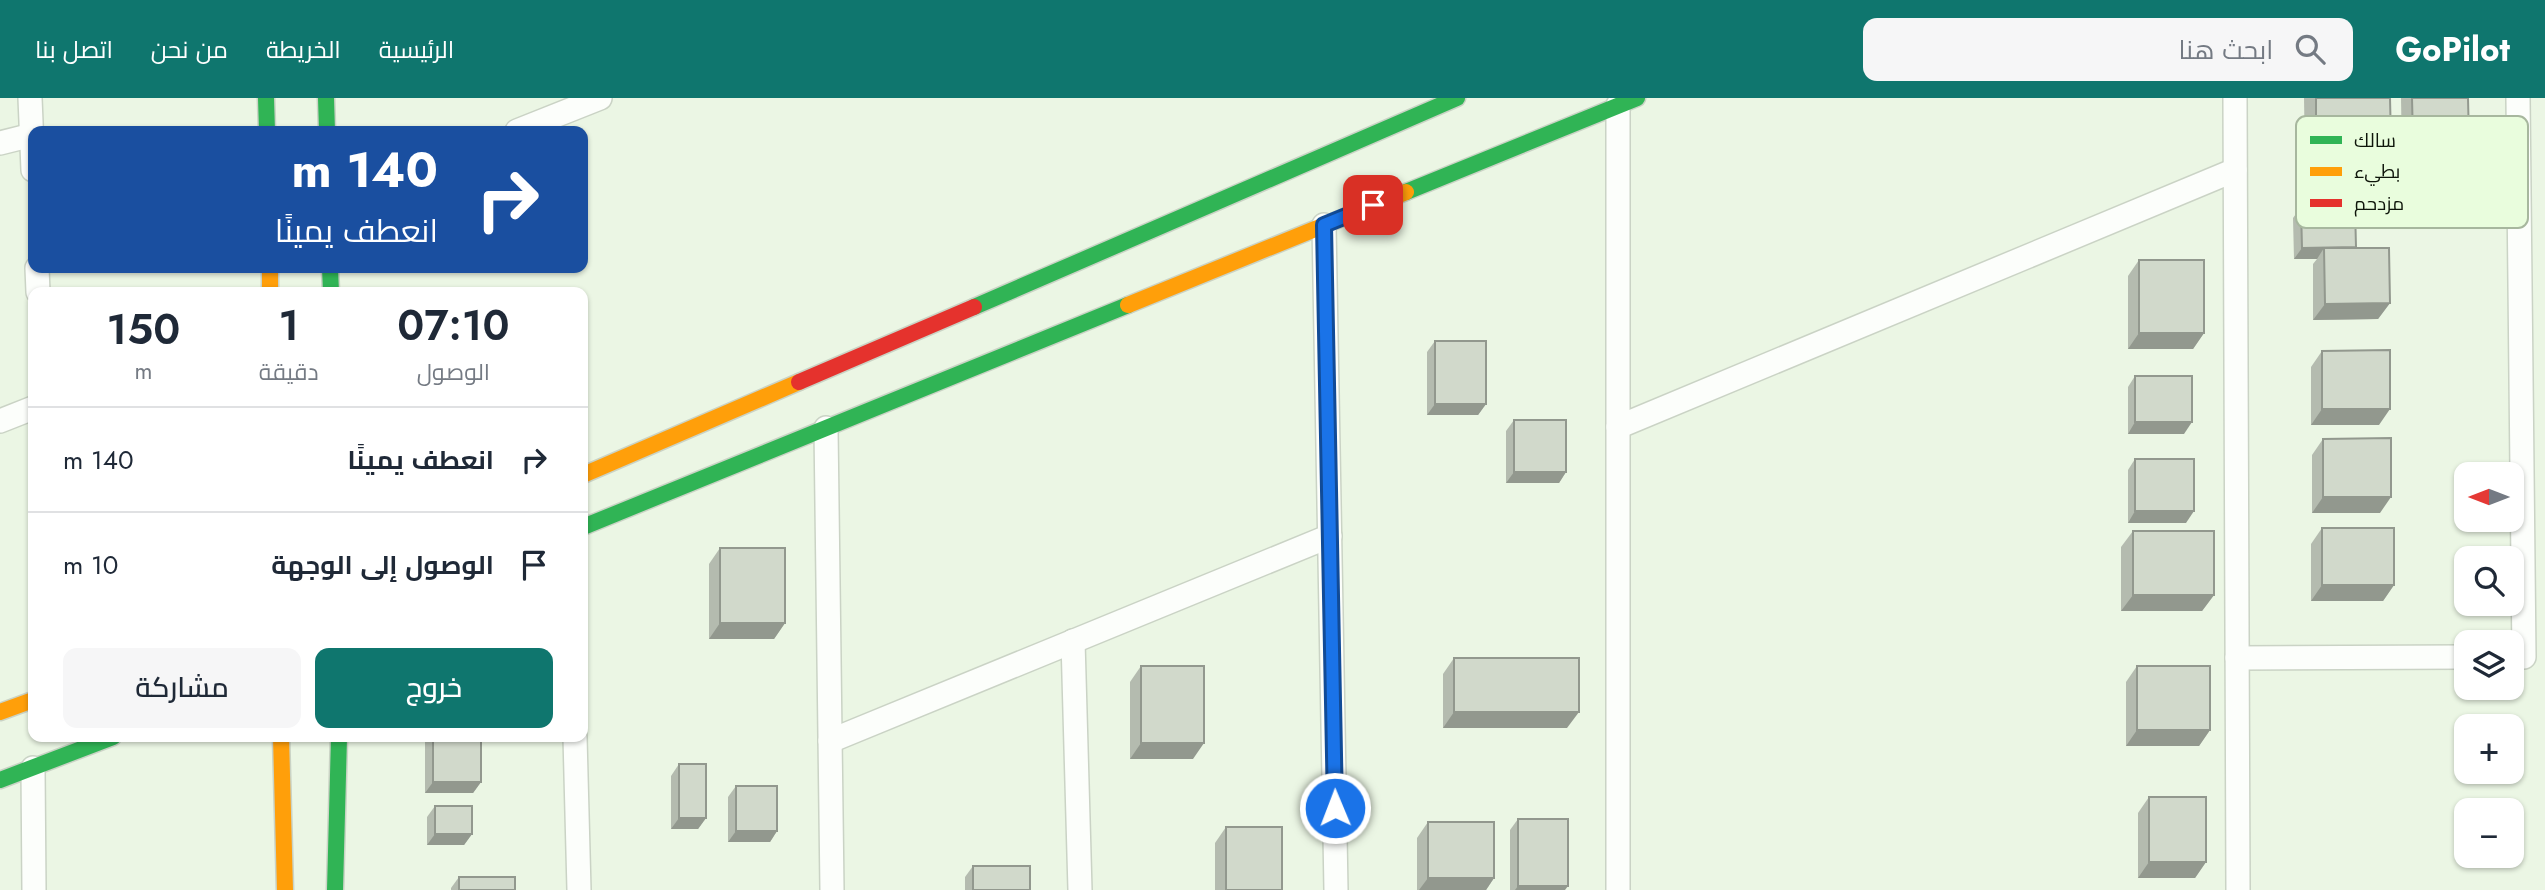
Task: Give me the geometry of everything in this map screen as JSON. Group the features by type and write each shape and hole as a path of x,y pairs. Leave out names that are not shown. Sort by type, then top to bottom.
{"street":[{"path":"30,98 32,126"},
{"path":"266,98 267,126"},
{"path":"326,98 327,126"},
{"path":"530,126 600,98"},
{"path":"2235,98 2238,890"},
{"path":"2518,98 2518,116"},
{"path":"588,473 1444,100"},
{"path":"588,525 1628,102 1618,427 1618,890"},
{"path":"0,143 28,136"},
{"path":"1618,427 2235,170"},
{"path":"1324,225 1336,890"},
{"path":"2520,228 2527,657"},
{"path":"0,421 28,410"},
{"path":"826,428 832,890"},
{"path":"830,741 1330,536"},
{"path":"1073,642 1080,890"},
{"path":"2237,658 2454,657"},
{"path":"0,712 28,702"},
{"path":"0,780 101,742"},
{"path":"281,742 285,890"},
{"path":"335,890 339,742"},
{"path":"575,742 579,890"},
{"path":"33,768 34,890"}],"building":[{"path":"2316,98 2390,98 2390,116 2316,116"},
{"path":"2412,98 2468,98 2468,116 2412,116"},
{"path":"2302,228 2356,228 2356,247 2302,248"},
{"path":"2324,248 2389,248 2390,303 2325,304"},
{"path":"2139,260 2204,260 2204,333 2139,333"},
{"path":"1435,341 1486,341 1486,404 1435,404"},
{"path":"2390,350 2390,409 2322,409 2322,351"},
{"path":"2135,376 2192,376 2192,422 2135,422"},
{"path":"1514,420 1566,420 1566,472 1514,472"},
{"path":"2391,438 2391,497 2323,497 2323,439"},
{"path":"2135,459 2194,459 2194,511 2135,511"},
{"path":"2322,528 2394,528 2394,585 2322,585"},
{"path":"2133,531 2214,531 2214,595 2133,595"},
{"path":"720,548 785,548 785,623 720,623"},
{"path":"1454,658 1579,658 1579,712 1454,712"},
{"path":"1141,666 1204,666 1204,743 1141,743"},
{"path":"2137,666 2210,666 2210,730 2137,730"},
{"path":"433,742 481,742 481,782 433,782"},
{"path":"679,764 706,764 706,818 679,818"},
{"path":"736,786 777,786 777,831 736,831"},
{"path":"2149,797 2206,797 2206,862 2149,862"},
{"path":"435,806 472,806 472,834 435,834"},
{"path":"1518,819 1568,819 1568,886 1518,886"},
{"path":"1428,822 1494,822 1494,878 1428,878"},
{"path":"1226,827 1282,827 1282,890 1226,890"},
{"path":"973,866 1030,866 1030,890 973,890"},
{"path":"459,877 515,877 515,890 459,890"}],"traffic: fast":[{"path":"266,98 267,126"},
{"path":"326,98 327,126"},
{"path":"974,307 1457,98"},
{"path":"1406,192 1637,98"},
{"path":"330,273 331,287"},
{"path":"588,525 1128,305"},
{"path":"0,780 100,742"},
{"path":"335,890 339,742"}],"traffic: slow":[{"path":"1128,305 1406,192"},
{"path":"270,273 270,287"},
{"path":"588,473 799,382"},
{"path":"0,712 28,702"},
{"path":"281,742 285,890"}],"traffic: jam":[{"path":"799,382 974,307"}],"route":[{"path":"1335,808 1324,225 1373,205"}]}
